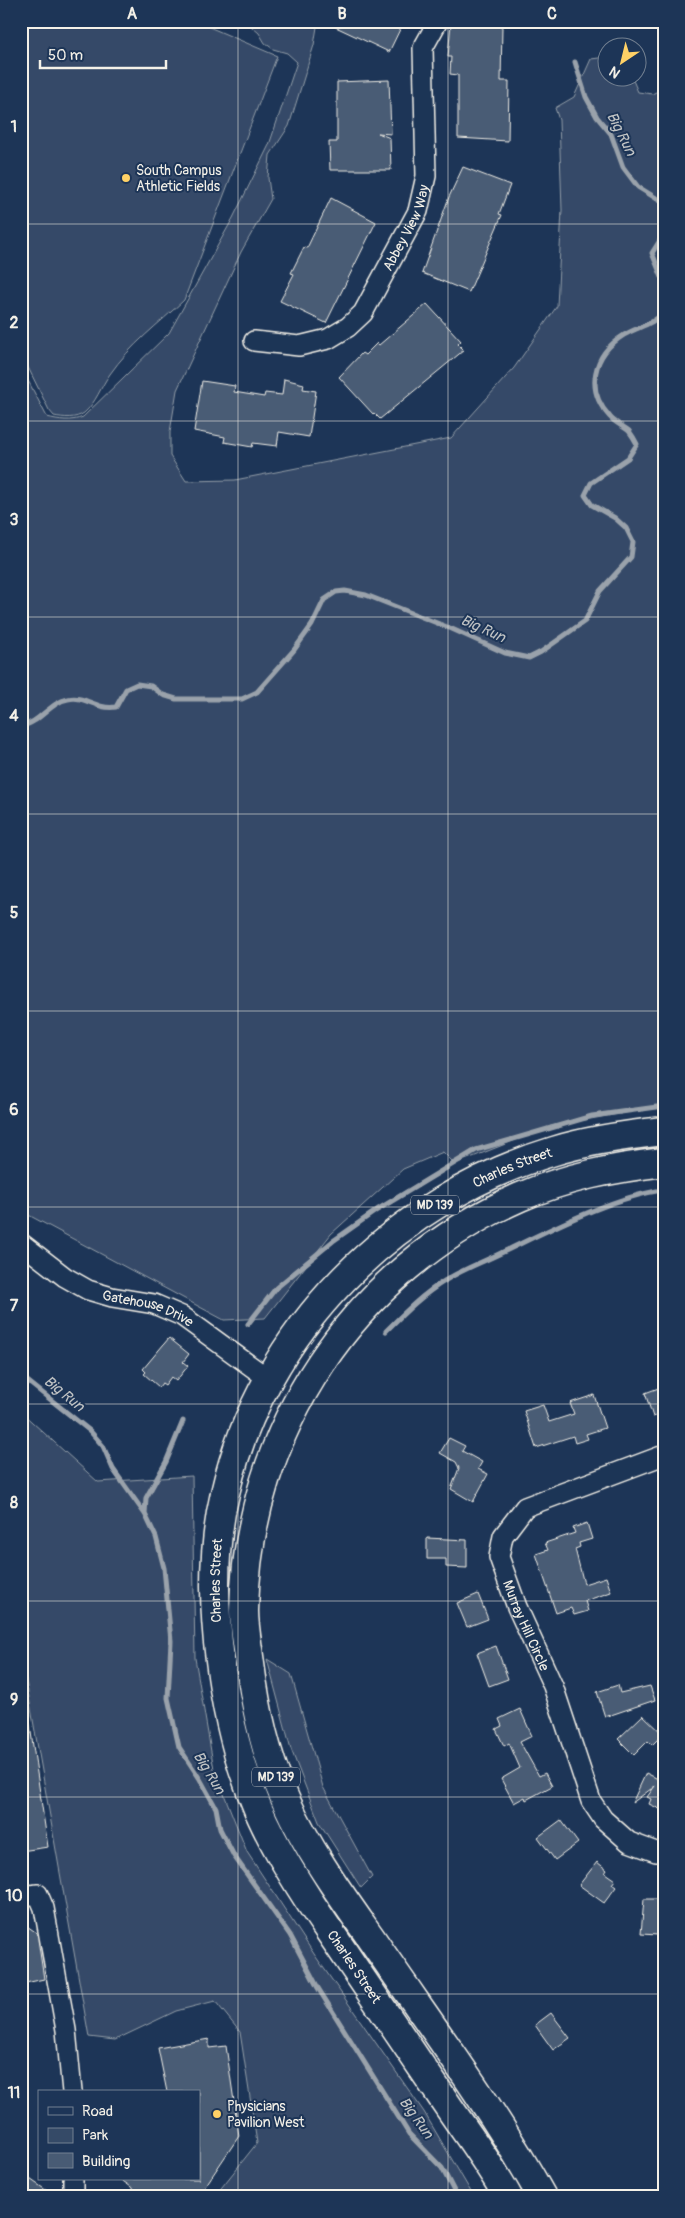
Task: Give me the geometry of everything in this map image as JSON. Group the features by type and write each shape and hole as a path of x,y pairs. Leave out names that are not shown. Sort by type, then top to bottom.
{"main road":[{"name":"Charles Street","path":"508,2197 308,1899 259,1812 242,1769 224,1698 217,1640 214,1575 220,1516 227,1484 250,1421 270,1380 296,1336 352,1270 393,1233 430,1207 502,1170 555,1150 619,1136 664,1131"},
{"name":"Charles Street","path":"542,2197 483,2102 319,1863 286,1802 268,1756 255,1706 244,1614 247,1569 259,1494 280,1438 312,1376 360,1312 393,1279 431,1248 498,1208 574,1177 664,1162"},
{"path":"247,1569 236,1539 238,1515 247,1476 273,1406 270,1380 282,1376 292,1368 340,1313 360,1312"}],"street":[{"name":"Abbey View Way","path":"254,341 299,346 328,339 348,327 363,313 418,210 426,176 423,48 438,21"},
{"name":"Gatehouse Drive","path":"21,1243 65,1277 82,1287 112,1297 154,1304 176,1313 270,1380"},
{"name":"Murray Hill Circle","path":"664,1455 525,1507 502,1536 499,1557 517,1608 553,1686 591,1801 603,1819 629,1842 656,1852 664,1852"},
{"path":"21,1896 38,1894 44,1908 66,2030 72,2090"},
{"path":"73,2180 73,2197"}],"green space":[{"name":"South Campus Athletic Fields","path":"21,21 195,21 277,56 184,300 145,335 118,363 84,413 66,418 54,416 49,410 21,353"},
{"path":"245,21 318,21 314,45 289,126 270,155 268,178 271,199 241,252 177,390 170,432 170,456 186,481 235,480 451,438 514,368 557,306 562,210 559,120 555,108 574,97 591,59 598,58 598,88 636,88 638,92 652,94 664,88 664,1106 551,1126 455,1164 443,1152 403,1169 331,1234 265,1318 224,1320 21,1211 21,367 47,417 74,420 83,417 169,333 233,218 269,145 297,62 287,53 273,49 265,43 259,33"},
{"path":"21,1412 98,1482 192,1476 195,1658 214,1769 247,1852 316,1957 424,2112 474,2197 214,2197 257,2143 240,2032 215,2001 176,2011 115,2040 89,2037 21,1652"},
{"path":"267,1659 291,1674 323,1787 372,1877 361,1888 319,1822 291,1749"}],"building":[{"path":"323,21 404,21 389,52"},
{"path":"451,23 502,26 501,81 509,81 508,141 458,138 458,75 450,74 451,57 448,57"},
{"path":"389,80 391,134 378,133 390,138 391,170 330,170 329,142 337,142 337,82"},
{"path":"463,167 510,185 499,214 502,215 469,292 422,273 449,197"},
{"path":"331,198 376,222 326,323 280,301 294,274 291,273 304,247 307,248"},
{"path":"427,304 461,341 458,344 464,350 380,419 373,414 339,377 362,353 365,355 377,343 379,345"},
{"path":"284,379 304,384 303,389 316,391 309,437 279,432 277,446 253,443 252,447 224,442 225,437 194,431 202,381 235,386 234,392 264,397 265,393 282,395"},
{"path":"169,1338 189,1354 183,1362 188,1366 176,1381 171,1377 165,1385 162,1383 159,1387 144,1374 146,1372 143,1369"},
{"path":"664,1386 664,1413 653,1417 645,1393"},
{"path":"594,1395 605,1428 586,1434 588,1439 575,1443 573,1436 536,1448 524,1411 543,1405 549,1422 574,1414 570,1403"},
{"path":"449,1438 465,1446 462,1451 482,1462 478,1469 488,1474 473,1502 451,1489 459,1468 456,1462 440,1453"},
{"path":"587,1523 592,1539 579,1543 580,1547 575,1549 584,1584 606,1577 611,1592 585,1601 588,1611 574,1615 571,1608 556,1613 536,1554 548,1550 545,1543 575,1533 573,1528"},
{"path":"427,1538 467,1540 467,1568 446,1567 446,1559 427,1559"},
{"path":"478,1594 488,1619 467,1627 457,1603"},
{"path":"496,1646 508,1679 489,1686 477,1653"},
{"path":"618,1685 620,1693 650,1686 655,1700 605,1717 597,1692"},
{"path":"520,1709 532,1736 520,1742 539,1776 545,1773 552,1786 526,1800 525,1797 514,1803 501,1779 520,1768 509,1743 504,1746 496,1729 502,1726 499,1719"},
{"path":"643,1715 663,1734 652,1745 648,1741 634,1755 618,1739"},
{"path":"21,1719 29,1719 48,1847 21,1851"},
{"path":"646,1773 660,1780 664,1773 664,1811 649,1804 651,1799 647,1797 655,1786 632,1803"},
{"path":"561,1820 578,1843 555,1860 538,1837"},
{"path":"597,1862 607,1870 605,1873 615,1880 612,1884 616,1887 604,1903 579,1885"},
{"path":"644,1899 664,1899 664,1918 659,1918 658,1935 641,1934"},
{"path":"21,1922 37,1933 44,1979 21,1984"},
{"path":"551,2013 570,2038 553,2050 535,2025"},
{"name":"Physicians Pavilion West","path":"209,2039 209,2048 226,2046 239,2136 198,2197 145,2197 121,2180 200,2180 200,2090 167,2090 158,2048"},
{"path":"21,2173 56,2197 21,2197"}],"waterway":[{"name":"Big Run","path":"575,62 586,97 597,117 611,134 623,167 638,187 664,203"},
{"name":"Big Run","path":"664,234 652,253 664,282"},
{"name":"Big Run","path":"21,726 33,721 56,704 68,699 74,698 102,706 116,707 126,689 137,684 151,686 163,695 176,699 242,699 257,692 294,650 312,625 324,600 336,592 345,591 366,595 452,629 505,653 529,658 541,652 585,621 600,591 631,557 633,542 626,528 615,518 592,505 585,495 591,483 628,458 637,444 629,431 612,419 602,407 597,396 596,373 605,352 613,343 629,332 655,320 664,312"},
{"path":"248,1324 276,1288 333,1241 377,1210 476,1150 592,1116 664,1106"},
{"path":"386,1331 422,1297 459,1272 581,1215 624,1199 664,1190"},
{"name":"Big Run","path":"21,1376 90,1431 103,1446 113,1469 145,1514 156,1537 164,1568 171,1641 168,1698 179,1747 216,1808 220,1829 234,1856 290,1935 318,1988 409,2134 442,2168 457,2197"},
{"path":"145,1514 146,1498 166,1462 183,1421"}],"place":[{"name":"South Campus Athletic Fields","path":"126,178"},
{"name":"Physicians Pavilion West","path":"217,2114"}]}
